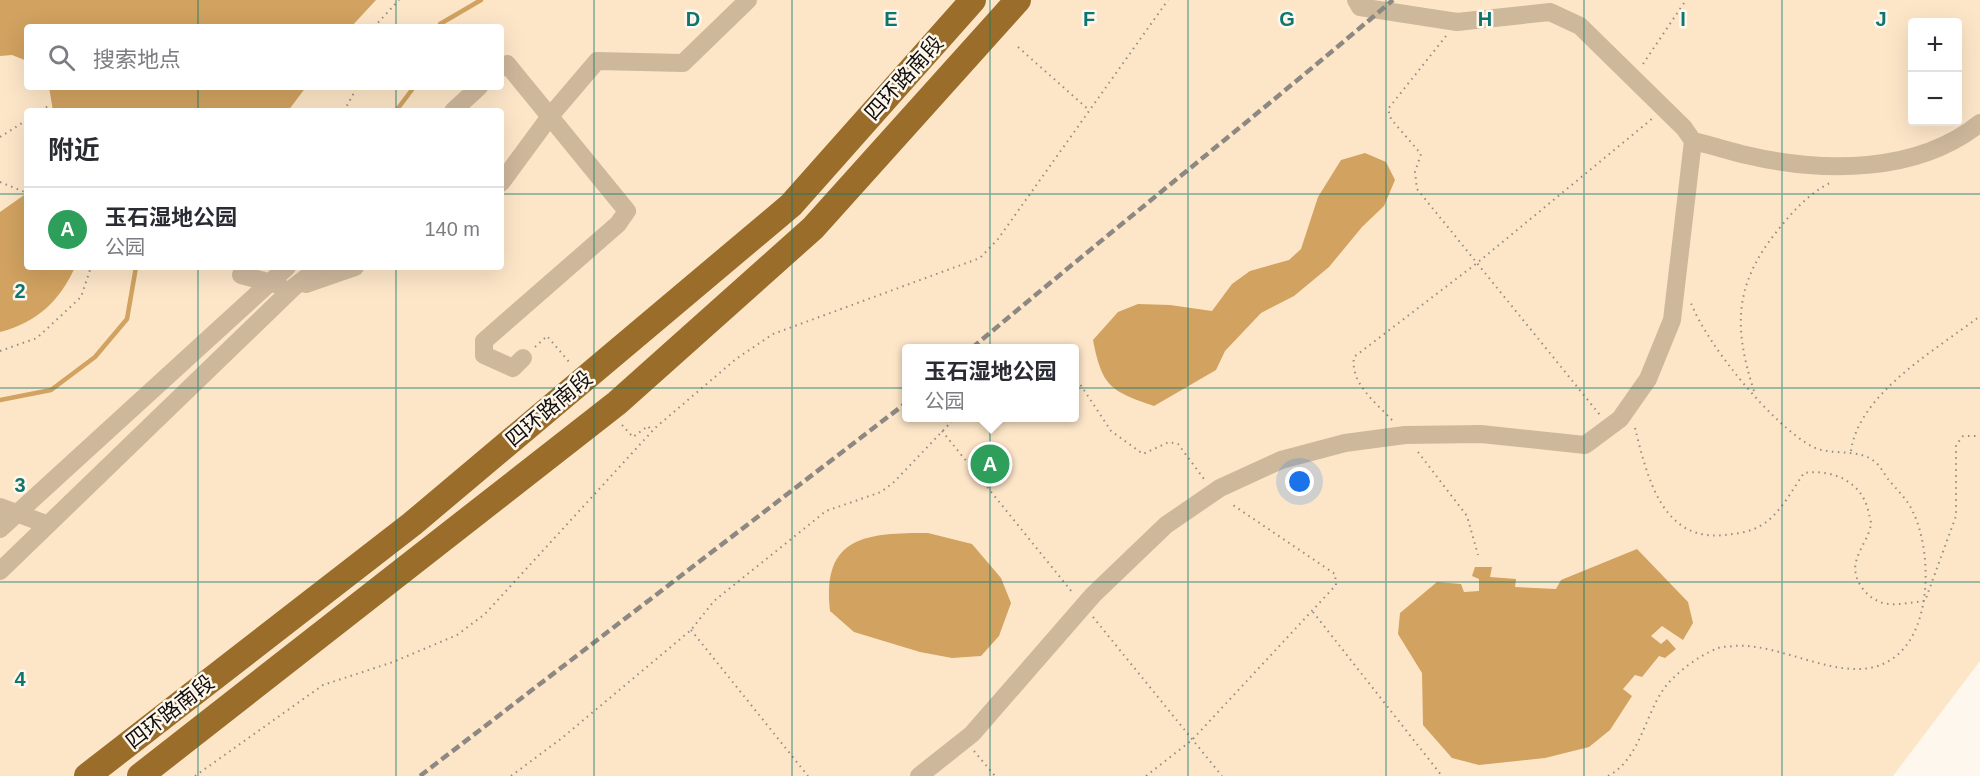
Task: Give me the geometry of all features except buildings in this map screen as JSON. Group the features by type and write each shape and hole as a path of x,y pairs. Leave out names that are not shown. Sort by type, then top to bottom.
{"highway":[{"name":"四环路南段","path":"87,776 412,525 791,206 973,0"},
{"name":"四环路南段","path":"140,776 617,403 813,228 1018,0"}],"lane":[{"path":"504,179 551,115 597,61 683,63 748,0"},
{"path":"1356,0 1360,6 1457,22 1550,12 1580,27 1665,109 1693,141 1759,157 1806,164 1864,166 1928,151 1964,136 1980,123"},
{"path":"504,66 507,64 551,115 627,211 618,224 484,341 484,355 503,364 513,368 523,358"},
{"path":"456,108 476,90"},
{"path":"919,776 965,739 1093,596 1166,525 1214,492 1281,460 1345,443 1405,435 1481,434 1585,445 1620,419 1648,379 1672,320 1693,141"},
{"path":"0,529 8,509 284,270"},
{"path":"0,571 294,287 316,270"},
{"path":"241,275 269,284 294,287 346,270"},
{"path":"8,509 46,525"}],"path":[{"path":"377,24 399,0"},
{"path":"195,776 322,685 393,662 457,635 485,614 652,431 736,359 773,334 980,258 998,239 1168,0"},
{"path":"1633,79 1686,0"},
{"path":"1457,22 1388,108 1391,119 1421,154 1414,172 1417,189 1610,426"},
{"path":"1018,47 1089,110"},
{"path":"346,108 355,90"},
{"path":"1478,555 1467,516 1405,435 1359,383 1353,370 1354,357 1477,263 1665,109"},
{"path":"0,137 24,122"},
{"path":"1755,394 1742,354 1740,320 1748,275 1768,241 1797,206 1820,188 1838,179"},
{"path":"0,182 24,192"},
{"path":"0,351 37,338 81,297 91,270"},
{"path":"1690,299 1698,319 1777,420 1815,447 1851,452 1874,461 1913,511 1925,556 1925,601"},
{"path":"1851,452 1853,437 1863,415 1882,391 1980,316"},
{"path":"1079,383 1111,431 1143,454 1169,442 1178,444 1214,492 1335,574 1336,585 1313,612 1192,740 1146,776"},
{"path":"1629,406 1647,478 1657,500 1674,519 1694,533 1727,535 1760,526 1778,510 1804,473 1818,471 1839,476 1855,486 1866,503 1871,522 1855,564 1856,580 1868,595 1886,605 1925,601"},
{"path":"512,776 562,738 692,630 714,602 826,511 881,492 894,482 950,422"},
{"path":"640,432 648,426 652,431"},
{"path":"1608,776 1622,769 1664,689 1690,664 1718,648 1753,645 1838,668 1868,669 1893,659 1911,637 1956,516 1956,445 1963,436 1980,436"},
{"path":"1313,612 1442,776"},
{"path":"692,630 808,776"},
{"path":"965,739 995,776"}],"shaded area":[{"path":"0,0 1980,0 1980,661 1893,776 0,776"},
{"path":"0,0 376,0 354,24 24,24 24,60 12,55 0,56"},
{"path":"50,90 304,90 290,108 52,108"},
{"path":"1365,153 1386,162 1395,180 1384,206 1362,227 1329,267 1294,296 1261,313 1225,351 1216,370 1154,406 1127,396 1110,385 1100,368 1093,340 1118,312 1138,304 1170,305 1212,311 1232,284 1250,271 1289,260 1301,249 1318,197 1341,160"},
{"path":"24,195 24,270 74,270 62,290 45,309 25,323 0,332 0,212"},
{"path":"928,533 972,544 1001,578 1011,603 999,636 981,656 952,658 920,652 854,632 830,611 829,586 833,567 841,553 853,544 868,538 886,534"},
{"path":"1637,549 1688,602 1693,623 1683,640 1662,626 1651,636 1661,644 1667,639 1676,649 1665,658 1659,656 1642,677 1635,675 1623,689 1632,696 1610,730 1589,747 1545,758 1479,765 1452,758 1423,725 1422,673 1398,634 1400,613 1437,582 1461,584 1464,592 1479,591 1479,579 1472,576 1475,567 1492,567 1490,577 1516,579 1515,587 1556,589 1561,580"}],"waterway":[{"path":"440,24 481,0"},
{"path":"398,108 412,90"},
{"path":"0,400 51,390 95,357 127,319 135,270"}],"railway":[{"path":"977,344 1393,0"},
{"path":"420,776 902,406"}],"place":[{"name":"玉石湿地公园","path":"990,464"}]}
